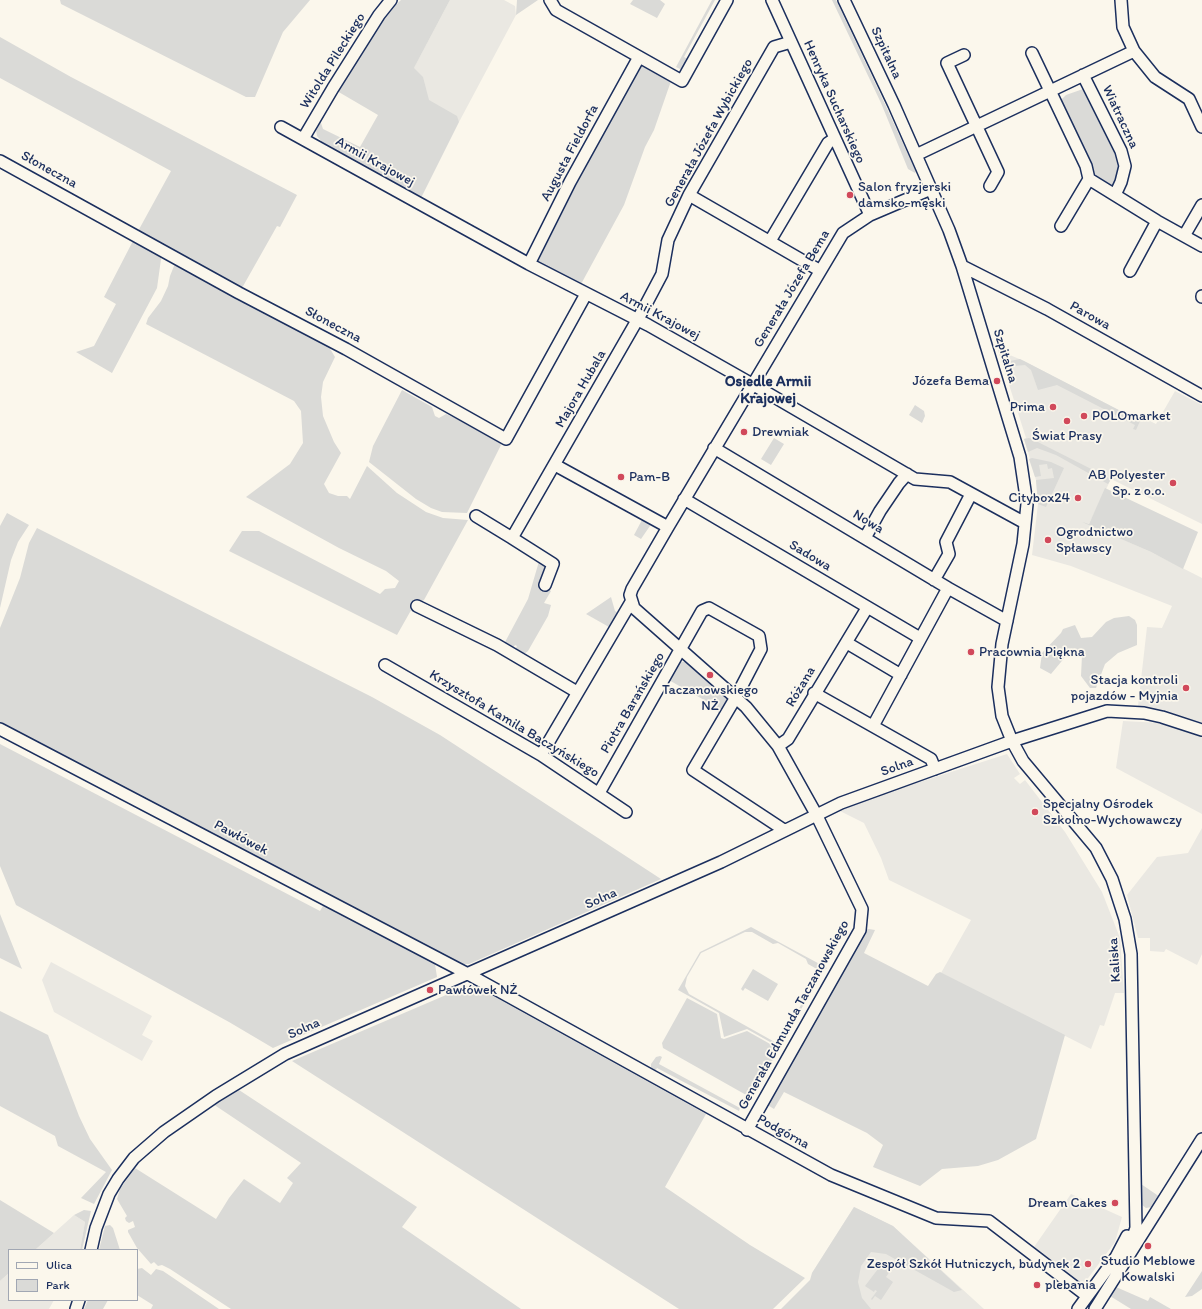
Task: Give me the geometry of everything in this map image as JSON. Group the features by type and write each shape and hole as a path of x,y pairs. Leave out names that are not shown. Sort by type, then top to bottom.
{"street":[{"name":"Witolda Pileckiego","path":"303,139 379,15 391,0"},
{"path":"550,0 556,10 682,81 727,0"},
{"name":"Henryka Sucharskiego","path":"772,0 834,139 870,215"},
{"name":"Szpitalna","path":"844,0 916,155 962,266 1020,457 1026,488 1026,524 1002,644 998,687 1002,716 1012,741"},
{"path":"1121,0 1123,27 1134,51 1155,77 1189,99 1202,127"},
{"name":"Generała Józefa Wybickiego","path":"666,251 668,240 689,195 774,47 791,42"},
{"path":"916,155 1134,51"},
{"path":"1032,53 1086,166 1089,179 1061,226"},
{"path":"964,55 947,63 998,172 990,186"},
{"name":"Augusta Fieldorfa","path":"529,264 570,182 639,57"},
{"name":"Wiatraczna","path":"1083,75 1121,151 1125,166 1121,182 1115,194"},
{"name":"Armii Krajowej","path":"281,127 529,264 638,320 752,384 915,479 950,482 1026,524"},
{"path":"770,241 828,143 834,139"},
{"name":"Słoneczna","path":"0,161 239,293 346,349 506,439 586,294"},
{"path":"1089,179 1157,221 1202,246"},
{"name":"Generała Józefa Bema","path":"752,384 819,270 843,233 870,215 931,189"},
{"path":"689,195 819,270"},
{"path":"1184,236 1202,205"},
{"path":"1130,270 1157,221"},
{"name":"Majora Hubala","path":"512,538 638,320 662,274 666,251"},
{"name":"Parowa","path":"962,266 1060,316 1202,396"},
{"path":"541,754 631,602 632,588 752,384"},
{"name":"Nowa","path":"714,448 934,580 1007,621"},
{"path":"555,466 668,527"},
{"path":"865,538 899,483 907,474"},
{"path":"934,580 948,554 946,542 971,494"},
{"name":"Sadowa","path":"684,499 920,638"},
{"path":"476,516 553,564 545,585"},
{"path":"873,726 948,588"},
{"name":"Generała Edmunda Taczanowskiego","path":"631,602 634,608 746,706 778,746 816,814 862,909 863,920 860,930 747,1130"},
{"path":"417,606 496,645 577,692"},
{"name":"Piotra Barańskiego","path":"599,793 702,611 709,608 759,636 761,649 736,697"},
{"name":"Różana","path":"778,746 788,739 814,693 847,643 867,608"},
{"path":"847,643 901,675"},
{"name":"Krzysztofa Kamila Baczyńskiego","path":"385,665 541,754 626,812"},
{"path":"814,693 931,759 935,769"},
{"path":"736,697 693,770 784,830"},
{"name":"Solna","path":"91,1249 102,1209 118,1179 134,1158 164,1132 216,1096 279,1057 721,862 841,803 1012,741 1107,711 1144,713 1162,716 1202,730"},
{"name":"Pawłówek","path":"0,729 468,974"},
{"name":"Kaliska","path":"1012,741 1031,772 1092,842 1112,879 1123,910 1131,954 1136,1228 1124,1262"},
{"name":"Podgórna","path":"468,974 747,1130 831,1175 936,1218 989,1221 1087,1296"},
{"path":"1094,1309 1137,1244 1156,1210 1202,1139"},
{"path":"1078,1309 1121,1249 1135,1213 1156,1210"}],"shaded area":[{"path":"450,0 504,0 515,6 516,15 459,122 401,92"},
{"path":"998,350 1024,361 1140,421 1142,417 1156,424 1175,391 1202,405 1202,524 1111,479 1089,524 1086,523 1151,552 1202,578 1202,724 1174,714 1138,706 1147,627 1162,628 1172,606 1071,566 1032,555 1038,504 1036,480 1024,439 1026,438"},
{"path":"1123,721 1162,723 1202,737 1202,814 1116,768"},
{"path":"1007,754 1020,774 1014,778 1020,784 1025,780 1065,832 1102,892 1120,938 1124,993 1115,993 1104,1026 1100,1025 1091,1049 941,973 971,920 889,880 881,858 864,823 836,809"},
{"path":"1202,828 1202,954 1197,965 1166,949 1164,952 1150,951 1150,938 1138,938 1127,895 1157,857 1188,853"},
{"path":"51,962 152,1016 142,1035 153,1041 142,1061 54,1012 42,980"},
{"path":"1071,1194 1122,1217 1115,1242 1083,1285 1034,1247"},
{"path":"854,1207 893,1226 984,1309 848,1309 812,1273"},
{"path":"74,1215 85,1222 80,1249 36,1249"},
{"path":"8,1274 8,1301 53,1301 49,1309 0,1309 0,1281"}],"green space":[{"path":"60,0 310,0 283,32 255,97 246,97 61,4"},
{"path":"401,0 450,0 414,68 423,77 429,100 457,116 459,122 421,198 322,142 317,136 316,130 320,120 323,129 360,147 378,115 337,91 383,17"},
{"path":"517,0 538,0 516,15"},
{"path":"633,0 660,0 665,4 657,18 630,4"},
{"path":"712,0 715,0 684,57 690,60 684,71 676,67"},
{"path":"832,0 836,0 916,172 915,173 908,169 881,103"},
{"path":"0,37 71,77 297,195 280,227 277,226 242,288 137,233 171,171 0,78"},
{"path":"637,65 642,65 671,81 654,130 645,147 624,205 580,286 538,263 538,253"},
{"path":"1083,89 1086,91 1119,160 1118,180 1113,185 1107,187 1098,180 1062,105 1062,99 1066,95"},
{"path":"135,237 162,252 157,288 112,373 76,352 94,346 116,304 104,297"},
{"path":"176,261 326,342 335,357 323,382 321,397 323,416 334,442 341,453 324,484 329,493 338,496 347,496 350,499 367,466 397,493 426,512 443,518 468,520 424,600 414,605 397,635 229,551 242,531 259,531 380,594 385,589 395,588 399,581 386,571 339,548 246,497 290,464 303,443 301,411 294,401 146,324 148,318 161,301 168,286"},
{"path":"998,350 1007,354 1010,361 1020,359 1140,421 1136,430 1133,429 1135,425 1057,385 1038,390 1031,370 1025,365 1014,366 1009,373 1008,381"},
{"path":"402,390 432,407 435,416 439,418 446,414 497,437 501,445 467,513 442,512 431,508 416,499 369,462 373,446"},
{"path":"915,405 924,411 925,416 922,423 909,415"},
{"path":"774,438 784,444 771,465 761,459"},
{"path":"1029,438 1111,479 1108,484 1056,455 1037,448 1028,452 1024,439"},
{"path":"1032,458 1051,462 1064,468 1046,507 1038,504 1036,480 1054,478 1052,468 1048,469 1047,464 1039,465 1041,476 1035,477 1029,459"},
{"path":"1105,488 1198,532 1183,569 1151,552 1082,522 1089,524"},
{"path":"7,513 29,525 18,542 11,560 0,608 0,526"},
{"path":"643,518 652,523 641,539 634,535"},
{"path":"37,528 372,697 440,735 661,879 469,964 462,964 0,722 0,628 20,578 29,543"},
{"path":"540,558 545,565 540,584 551,591 544,603 551,605 548,616 528,651 524,654 515,650 517,646 515,645 513,648 504,644 528,599"},
{"path":"611,597 615,611 618,613 609,627 586,614"},
{"path":"1129,616 1135,620 1137,625 1137,645 1118,653 1105,664 1096,688 1090,688 1081,676 1082,655 1077,652 1066,656 1051,674 1040,668 1042,653 1063,629 1075,625 1081,638 1092,637 1106,622 1114,618"},
{"path":"677,662 685,662 726,699 727,702 724,706 726,708 720,715 713,705 667,679"},
{"path":"0,744 320,911 324,904 435,964 437,977 273,1048 229,1022 16,905 0,866"},
{"path":"0,914 22,969 0,958"},
{"path":"751,927 827,968 822,972 808,964 806,959 778,943 773,944 752,932 745,932 701,953 687,977 685,986 689,994 780,1045 779,1047 747,1029 724,1037 719,1013 678,990 700,952"},
{"path":"864,930 875,930 864,953 928,986 936,974 940,972 1065,1035 1036,1139 998,1160 978,1166 942,1169 920,1186 873,1167 883,1145 867,1133 784,1092 774,1109 766,1104"},
{"path":"753,969 778,984 768,1001 745,988 743,991 741,989"},
{"path":"816,978 818,979 785,1038 783,1037"},
{"path":"467,986 475,986 706,1114 665,1187 750,1245 805,1278 773,1309 679,1309 292,1061"},
{"path":"687,998 717,1014 721,1038 724,1039 747,1031 779,1049 752,1096 748,1096 663,1048 662,1043"},
{"path":"0,1011 48,1035 79,1116 90,1139 112,1170 94,1204 81,1198 106,1172 58,1146 55,1136 0,1106"},
{"path":"656,1057 662,1057 659,1064 740,1108 739,1111 657,1068 653,1074 651,1071 651,1064"},
{"path":"235,1089 242,1090 239,1090 417,1207 402,1227 521,1309 231,1309 170,1269 162,1265 158,1266 154,1262 151,1264 137,1248 128,1232 128,1230 135,1227 133,1221 129,1223 126,1221 125,1218 127,1216 117,1199 120,1189 135,1168 216,1219 229,1198 244,1179 280,1203 293,1183 287,1178 301,1163 213,1104"},
{"path":"1141,1184 1160,1197 1152,1207 1146,1208 1142,1205"},
{"path":"0,1200 54,1233 36,1249 8,1249 8,1274 0,1281"},
{"path":"854,1207 893,1226 962,1290 954,1292 886,1254 871,1252 861,1266 858,1282 862,1298 871,1309 781,1309 810,1280 812,1273"},
{"path":"84,1210 91,1211 82,1249 80,1249 85,1222 74,1215"},
{"path":"110,1225 113,1228 120,1249 99,1249 105,1226"},
{"path":"881,1265 890,1271 886,1277 893,1282 881,1300 875,1296 872,1300 871,1299 877,1291 875,1290 874,1292 865,1286"},
{"path":"142,1268 151,1275 156,1269 163,1271 219,1309 151,1309 153,1305 138,1296 138,1269"},
{"path":"1202,1271 1202,1289 1192,1296 1185,1297"},
{"path":"1116,1287 1148,1301 1150,1297 1171,1309 1131,1309 1110,1296"},
{"path":"88,1301 107,1301 103,1309 84,1309"}],"place":[{"name":"Salon fryzjerski damsko-męski","path":"850,195"},
{"name":"Józefa Bema","path":"997,381"},
{"name":"Prima","path":"1053,407"},
{"name":"POLOmarket","path":"1084,416"},
{"name":"Świat Prasy","path":"1067,421"},
{"name":"Drewniak","path":"744,432"},
{"name":"Pam-B","path":"621,477"},
{"name":"AB Polyester Sp. z o.o.","path":"1173,483"},
{"name":"Citybox24","path":"1078,498"},
{"name":"Ogrodnictwo Spławscy","path":"1048,540"},
{"name":"Pracownia Piękna","path":"971,652"},
{"name":"Taczanowskiego NŻ","path":"710,675"},
{"name":"Stacja kontroli pojazdów - Myjnia","path":"1186,688"},
{"name":"Specjalny Ośrodek Szkolno-Wychowawczy","path":"1035,812"},
{"name":"Pawłówek NŻ","path":"430,990"},
{"name":"Dream Cakes","path":"1115,1203"},
{"name":"Studio Meblowe Kowalski","path":"1148,1246"},
{"name":"Zespół Szkół Hutniczych, budynek 2","path":"1088,1264"},
{"name":"plebania","path":"1037,1285"}],"district":[{"name":"Osiedle Armii Krajowej","path":"768,390"}]}
